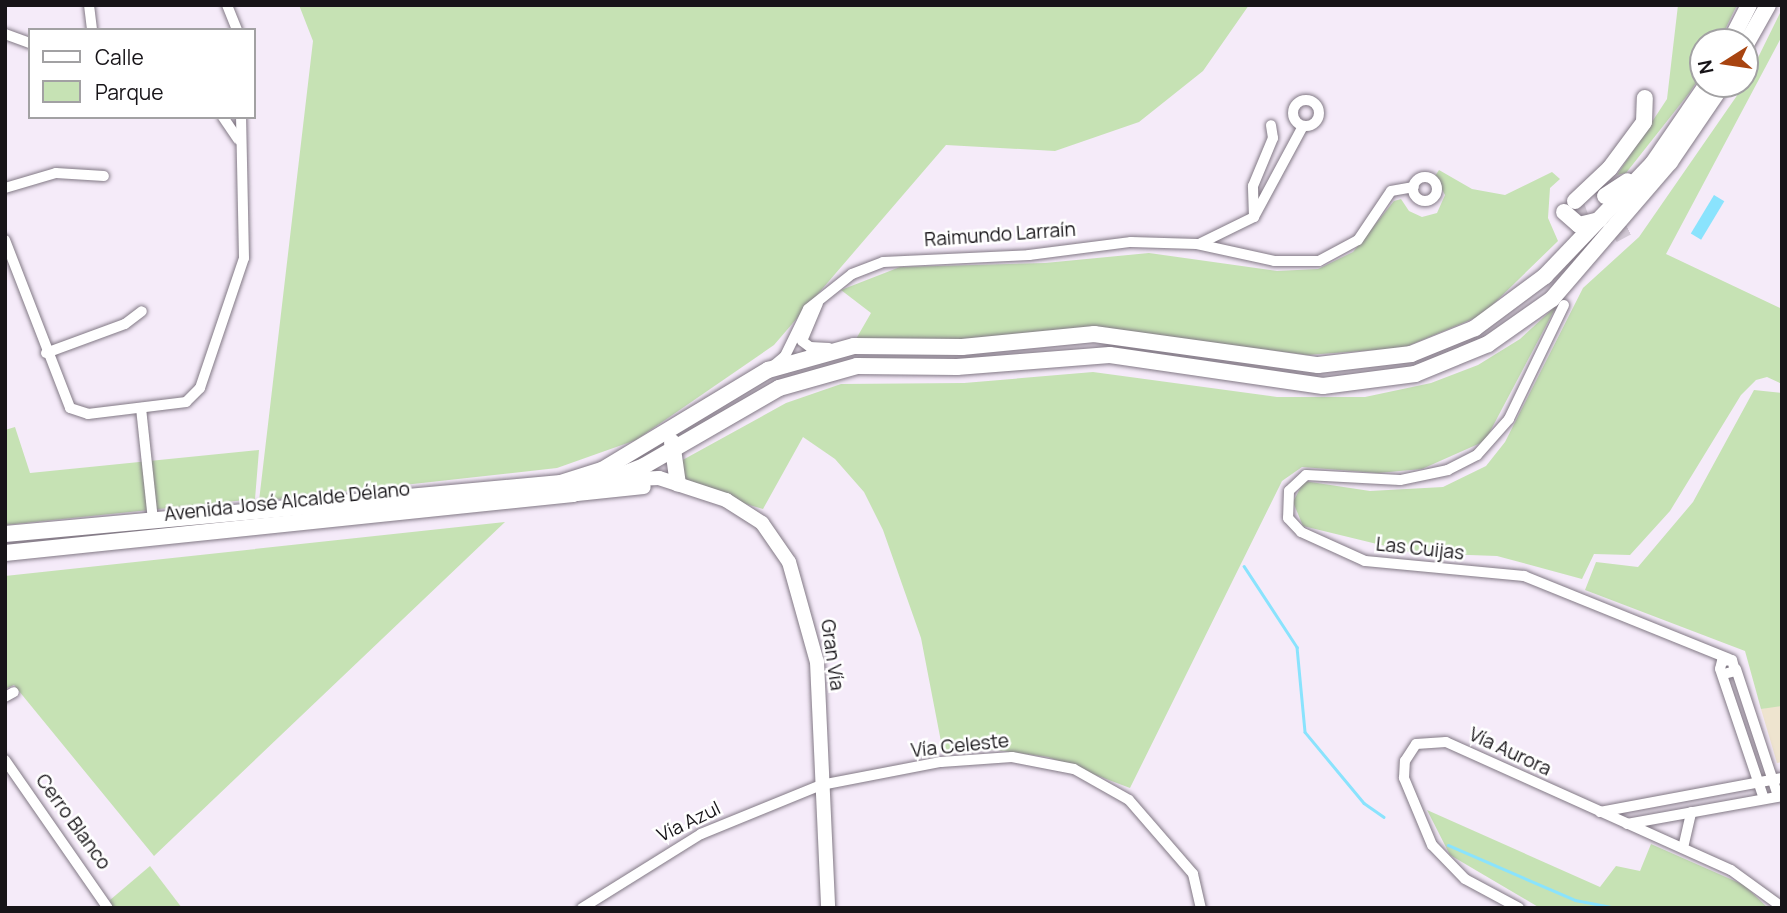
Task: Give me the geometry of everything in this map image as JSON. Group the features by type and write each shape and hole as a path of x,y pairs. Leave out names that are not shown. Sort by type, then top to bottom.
{"main road":[{"path":"1737,28 1749,5"},
{"path":"1755,28 1768,5"},
{"path":"1575,201 1610,168 1644,122 1645,98"},
{"path":"1628,227 1649,177 1698,98"},
{"path":"567,489 614,480 673,451 794,382 858,366 957,367 1110,355 1300,384 1360,384 1415,374 1488,344 1536,313 1712,98"},
{"path":"1605,196 1649,177"},
{"path":"567,489 768,370 801,357 837,348 962,347 1094,334 1278,362 1374,362 1426,349 1475,328 1516,301 1599,220 1649,177"},
{"path":"1572,248 1564,212 1579,225 1599,220"},
{"path":"716,425 745,398 794,374 801,357"},
{"path":"673,483 673,451 678,424"},
{"name":"Gran Vía","path":"614,480 673,483 747,512 770,532 789,562 817,662 828,908"},
{"name":"Gran Vía","path":"567,489 673,483"},
{"name":"Avenida José Alcalde Délano","path":"5,534 153,520 567,489"},
{"name":"Avenida José Alcalde Délano","path":"5,553 567,489"}],"street":[{"path":"89,5 92,28"},
{"path":"227,5 236,28"},
{"path":"5,34 28,42"},
{"path":"223,119 238,139"},
{"path":"5,240 63,400 74,411 141,408 186,402 200,388 244,258 238,139 241,119"},
{"path":"1254,218 1253,186 1273,138 1271,125"},
{"path":"1254,218 1303,126"},
{"path":"5,188 56,173 104,176"},
{"name":"Raimundo Larraín","path":"768,370 785,356 803,317 852,274 883,262 1029,255 1131,242 1197,244 1274,261 1318,261 1358,240 1391,191 1414,187"},
{"name":"Raimundo Larraín","path":"1197,244 1254,218"},
{"name":"Raimundo Larraín","path":"801,357 804,330 818,303"},
{"name":"Las Cuijas","path":"1564,305 1513,412 1477,455 1448,470 1401,480 1306,475 1289,491 1288,518 1301,532 1365,561 1524,576 1698,649 1729,659"},
{"path":"47,353 125,324 142,311"},
{"path":"804,330 807,346 837,348"},
{"path":"141,408 153,520"},
{"name":"Las Cuijas","path":"1698,649 1722,672"},
{"path":"1626,824 1696,811 1764,799 1780,796 1777,779 1736,669 1729,659 1722,672 1764,799"},
{"path":"1722,672 1736,669"},
{"name":"Vía Aurora","path":"1519,908 1465,879 1432,845 1406,787 1404,766 1413,747 1429,739 1446,741 1741,875 1782,907"},
{"name":"Vía Celeste","path":"821,785 987,758 1059,764 1129,800 1193,874 1201,908"},
{"name":"Cerro Blanco","path":"5,760 108,908"},
{"path":"1599,812 1777,779"},
{"name":"Vía Azul","path":"582,908 701,834 821,785"},
{"path":"1683,848 1696,811 1698,794"}],"shaded area":[{"path":"1780,704 1782,762 1777,763 1761,709"}],"green space":[{"path":"299,5 1249,5 1203,71 1139,122 1055,151 946,145 774,345 636,440 557,468 259,501 313,41"},
{"path":"1678,5 1737,5 1726,28 1689,28 1689,93 1626,173 1617,175 1667,99"},
{"path":"1782,9 1782,36 1759,79 1759,56"},
{"path":"1735,98 1749,98 1666,254 1782,309 1782,384 1767,377 1756,380 1741,395 1670,511 1630,555 1594,554 1582,579 1497,556 1414,553 1303,526 1293,502 1304,481 1370,491 1443,487 1486,466 1505,442 1583,288 1639,237"},
{"path":"1439,170 1472,189 1505,195 1552,172 1560,179 1550,188 1548,218 1558,241 1482,315 1403,348 1307,355 1095,328 962,339 856,339 871,313 841,290 900,267 1045,263 1149,253 1277,271 1318,269 1353,252 1394,201 1401,199 1409,211 1422,217 1437,213 1445,195 1435,176"},
{"path":"1557,305 1485,441 1422,469 1378,473 1302,467 1282,481 1130,788 1048,757 996,750 943,752 921,638 883,530 864,492 835,459 803,437 763,509 681,485 679,462 786,403 841,384 964,383 1093,372 1277,397 1365,397 1431,383 1478,365 1520,339"},
{"path":"1754,390 1782,393 1782,706 1761,709 1745,651 1585,590 1596,562 1638,567 1693,502"},
{"path":"15,427 30,473 259,450 255,499 5,525 5,430"},
{"path":"505,522 154,856 14,685 5,689 5,576"},
{"path":"1427,810 1600,887 1616,866 1640,871 1651,844 1744,885 1768,908 1540,908 1450,855"},
{"path":"150,866 182,908 111,908 110,900"}],"water":[{"path":"1714,195 1724,201 1701,240 1691,234"}],"waterway":[{"path":"1244,566 1297,647 1305,732 1364,803 1384,817"},
{"path":"1448,845 1575,900 1617,908"}],"tunnel":[{"path":"1575,201 1581,218 1600,233 1613,235 1628,227"}]}
